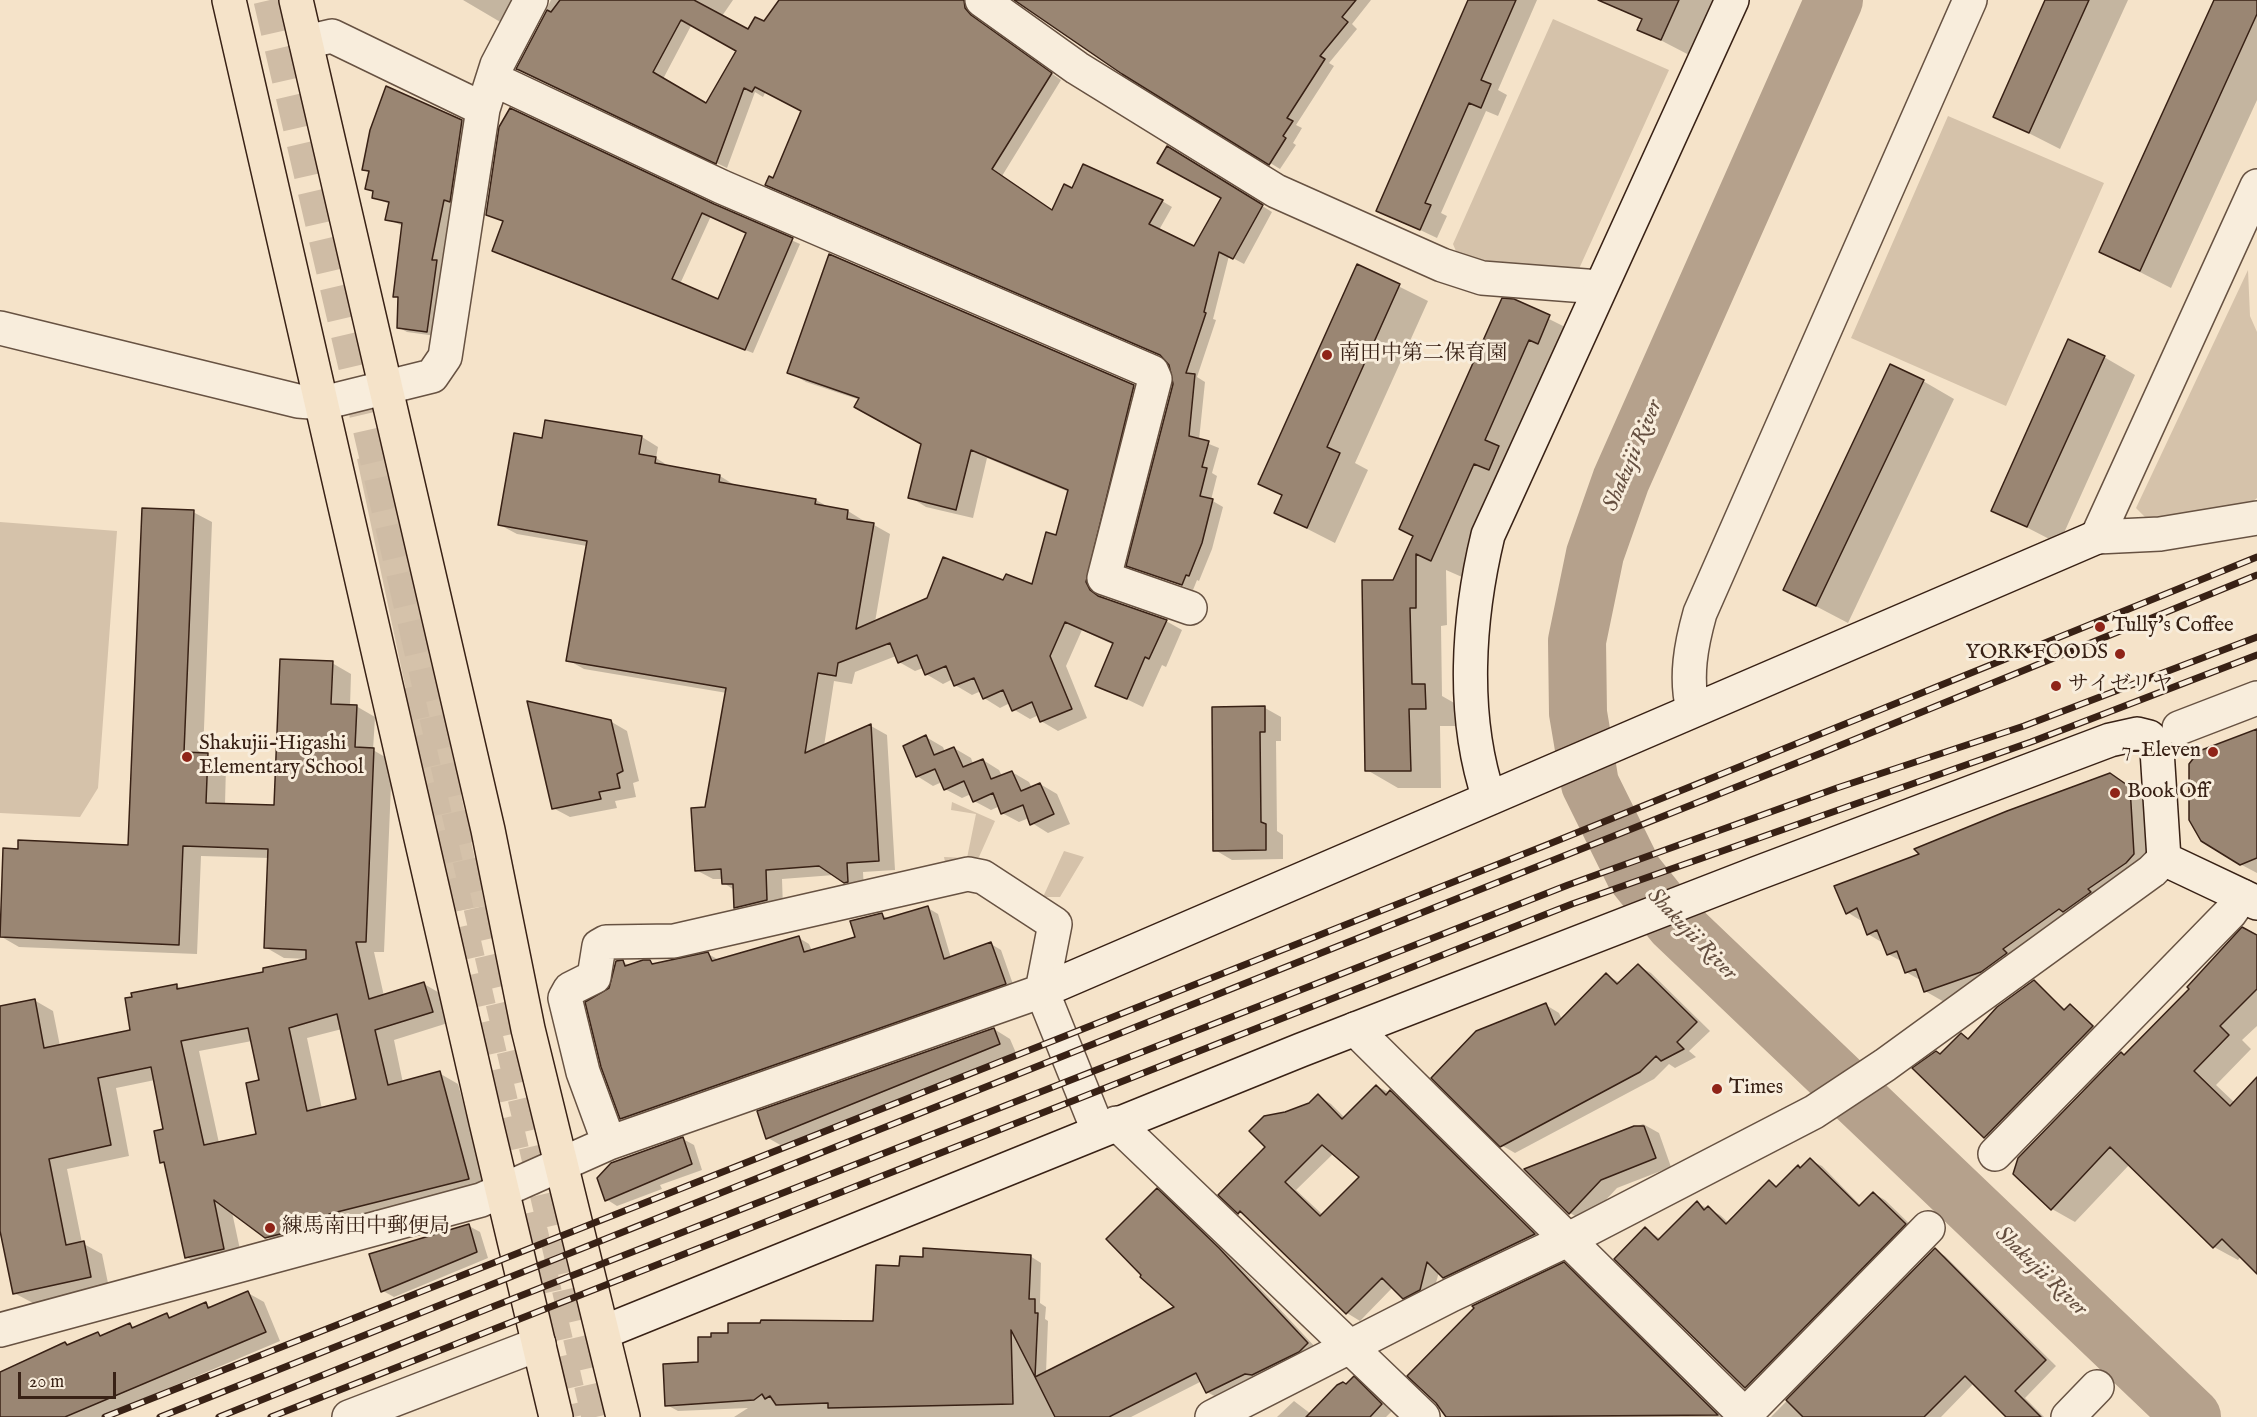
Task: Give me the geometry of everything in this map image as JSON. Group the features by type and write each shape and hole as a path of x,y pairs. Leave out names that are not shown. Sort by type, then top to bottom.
{"main road":[{"path":"229,0 556,1417"},
{"path":"296,0 488,830 528,1029 623,1417"}],"street":[{"path":"0,328 298,401 323,403 432,376 445,357 488,94 531,0"},
{"path":"981,0 1077,68 1276,191 1442,265 1482,278 1599,287"},
{"path":"1489,798 1478,763 1471,673 1478,578 1488,535 1599,287 1732,0"},
{"path":"1693,710 1688,689 1692,643 1700,613 1970,0"},
{"path":"306,42 332,36 488,94 722,187 1152,372 1155,380 1104,578 1190,608"},
{"path":"2097,537 2257,186"},
{"path":"0,1330 470,1203 609,1143 1041,991 2097,537 2160,534 2257,518"},
{"path":"2179,728 2257,698"},
{"path":"604,1332 1107,1127 1355,1029 1629,925 1709,891 2110,740 2137,734 2149,737 2157,750 2164,859 2152,871 1885,1065 1814,1112 1567,1240 1212,1417"},
{"path":"1995,1154 2230,914 2250,899 2164,859"},
{"path":"609,1143 583,1072 565,998 570,989 594,977 597,952 606,942 674,941 976,874 1055,924 1041,991 1107,1127 1350,1347 1422,1417"},
{"path":"1355,1029 1567,1240 1757,1412 1928,1228"},
{"path":"349,1417 539,1344"},
{"path":"2068,1417 2097,1387"}],"shaded area":[{"path":"1553,19 1669,70 1578,271 1499,269 1458,256 1453,244"},
{"path":"1948,116 2104,183 2006,406 1851,338"},
{"path":"2248,270 2250,316 2257,332 2257,498 2251,503 2149,521 2136,508"},
{"path":"387,452 485,906 453,912 357,459"},
{"path":"0,522 117,531 98,788 80,817 0,813"},
{"path":"952,802 995,821 979,857 946,867 944,857 967,858 976,814 951,810"},
{"path":"1064,851 1084,857 1060,897 1043,897"}],"building":[{"path":"560,0 694,0 748,29 755,17 764,21 779,0 964,0 965,8 971,15 1052,73 992,169 1052,210 1064,184 1072,188 1083,164 1163,200 1149,224 1194,246 1221,198 1157,163 1167,146 1263,205 1233,259 1219,252 1204,312 1206,313 1186,373 1195,374 1189,436 1209,441 1202,467 1207,468 1200,496 1213,499 1202,543 1189,576 1186,575 1182,585 1126,566 1173,384 1169,365 1160,355 765,185 769,176 773,178 801,111 755,87 752,92 744,88 716,164 516,69 547,10 551,12","holes":["681,20 736,51 706,103 653,72"]},
{"path":"1014,0 1356,0 1342,17 1348,22 1320,56 1325,59 1287,118 1293,121 1283,136 1286,138 1269,165 1122,74"},
{"path":"1468,0 1516,0 1481,80 1491,84 1481,108 1469,103 1425,203 1431,205 1420,230 1376,211"},
{"path":"1598,0 1679,0 1661,40 1637,30 1642,19"},
{"path":"2045,0 2089,0 2029,133 1993,117"},
{"path":"2214,0 2257,0 2257,14 2140,271 2099,252"},
{"path":"386,86 462,120 450,202 444,200 432,260 437,260 427,332 397,328 398,297 393,297 402,223 385,220 389,202 372,198 373,191 365,189 369,171 362,170 370,130"},
{"path":"510,108 714,204 793,238 745,350 492,251 503,221 486,215 499,127","holes":["702,213 746,233 718,299 672,279"]},
{"path":"829,254 1134,385 1086,582 1090,590 1098,596 1167,620 1149,659 1145,657 1127,699 1095,686 1113,643 1065,622 1050,656 1072,709 1040,722 1032,702 1012,711 1003,690 983,699 974,678 954,686 946,666 925,675 917,655 898,663 890,643 838,663 836,676 818,673 805,753 871,724 879,861 847,863 848,882 844,883 819,866 766,870 767,900 734,908 733,884 722,884 721,869 695,871 691,808 705,807 726,688 566,661 587,541 498,525 514,433 542,438 545,420 642,436 639,454 656,457 655,463 720,475 719,482 816,499 815,504 848,510 847,519 874,523 856,629 927,598 943,557 1003,580 1006,574 1032,584 1046,532 1056,535 1068,490 971,450 956,510 908,498 921,444 854,407 859,398 787,373"},
{"path":"1357,264 1400,284 1327,447 1340,453 1307,528 1274,513 1282,495 1258,484"},
{"path":"1502,298 1514,299 1550,315 1538,344 1529,340 1485,440 1499,446 1489,470 1474,464 1431,561 1416,554 1416,608 1410,608 1412,684 1425,684 1426,709 1409,709 1411,771 1365,771 1362,580 1393,580 1413,536 1399,529"},
{"path":"2068,339 2105,356 2027,527 1991,511"},
{"path":"1890,364 1924,380 1816,606 1783,590"},
{"path":"142,508 194,510 184,752 208,753 206,803 274,805 280,659 333,661 331,704 357,705 355,747 374,748 366,942 356,942 369,999 424,982 433,1012 375,1030 388,1085 440,1071 469,1179 329,1214 330,1221 265,1238 214,1200 224,1249 185,1258 164,1162 160,1163 154,1131 163,1129 151,1067 98,1078 111,1145 49,1159 66,1245 84,1241 91,1277 13,1294 0,1231 0,1006 35,999 44,1048 130,1030 125,998 132,997 131,993 177,984 177,989 263,972 263,968 306,959 306,950 264,948 268,849 183,846 179,945 0,937 3,848 18,849 18,840 128,845","holes":["337,1014 356,1099 307,1111 289,1028","248,1028 259,1080 246,1083 256,1134 204,1145 181,1041"]},
{"path":"527,701 611,720 623,771 617,774 620,788 599,792 601,799 552,809"},
{"path":"1265,706 1265,732 1260,732 1261,822 1266,824 1266,850 1213,851 1212,707"},
{"path":"2257,729 2257,858 2240,865 2201,841 2189,820 2189,764 2199,751"},
{"path":"926,735 934,755 954,747 963,767 983,759 991,779 1012,771 1021,791 1040,783 1054,814 1030,825 1023,805 1001,814 993,793 973,802 964,781 944,790 935,769 916,777 903,746"},
{"path":"2110,773 2130,787 2134,854 2126,863 2088,889 2091,892 2063,912 2059,909 2003,949 2007,953 1981,972 1924,992 1916,969 1905,973 1897,951 1887,955 1877,930 1867,935 1857,908 1846,914 1834,886 1919,854 1914,849 2007,811"},
{"path":"928,906 944,959 991,942 1006,984 620,1119 601,1067 585,1002 609,988 616,961 623,960 625,966 643,960 650,960 652,964 708,952 712,961 799,936 804,952 855,937 850,921 882,913 884,919"},
{"path":"2242,927 2257,935 2257,989 2220,1026 2229,1035 2194,1071 2230,1106 2257,1077 2257,1274 2222,1239 2213,1248 2110,1147 2051,1210 2013,1174 2018,1158 2121,1052 2124,1055 2189,989 2187,987"},
{"path":"1638,964 1697,1022 1677,1042 1684,1049 1661,1061 1656,1056 1640,1072 1500,1147 1431,1078 1476,1031 1546,1003 1555,1025 1606,973 1617,984"},
{"path":"2034,980 2064,1010 2070,1004 2093,1026 1984,1138 1912,1068 1936,1051 1940,1054 1961,1033 1968,1039 1997,1007"},
{"path":"994,1028 1000,1044 766,1139 757,1111"},
{"path":"1376,1085 1386,1095 1390,1090 1535,1234 1443,1278 1427,1262 1420,1290 1403,1299 1382,1278 1346,1314 1240,1211 1238,1214 1218,1195 1265,1147 1249,1131 1264,1116 1285,1112 1309,1103 1318,1094 1342,1119","holes":["1322,1145 1359,1177 1320,1216 1285,1182"]},
{"path":"1634,1126 1644,1126 1656,1158 1601,1180 1569,1214 1524,1169"},
{"path":"683,1137 692,1164 605,1201 597,1178 611,1163"},
{"path":"1810,1158 1859,1206 1873,1192 1906,1224 1745,1388 1614,1259 1645,1227 1658,1240 1697,1201 1704,1210 1708,1206 1726,1224 1769,1180 1776,1187 1798,1165 1800,1168"},
{"path":"1157,1188 1219,1248 1308,1343 1299,1352 1252,1375 1245,1374 1206,1393 1196,1373 1109,1417 1055,1417 1035,1377 1174,1307 1140,1277 1141,1275 1106,1239"},
{"path":"469,1224 477,1252 381,1292 369,1254"},
{"path":"923,1248 1031,1255 1029,1299 1035,1299 1035,1313 1038,1313 1035,1377 1011,1330 1013,1404 828,1408 828,1403 776,1405 770,1396 765,1399 762,1394 754,1400 665,1406 663,1364 698,1362 698,1337 711,1337 711,1333 728,1333 728,1323 760,1323 761,1320 873,1321 876,1265 899,1266 900,1256 923,1257"},
{"path":"1935,1248 2046,1360 2015,1391 2041,1417 2006,1417 1965,1376 1924,1417 1803,1417 1786,1400"},
{"path":"1564,1262 1718,1415 1446,1417 1436,1403 1407,1376 1474,1308 1472,1306"},
{"path":"248,1291 266,1332 65,1417 0,1417 0,1372 65,1342 67,1345 98,1332 100,1336 130,1323 132,1328 167,1313 169,1318 206,1302 208,1308"},
{"path":"1354,1376 1382,1404 1370,1417 1306,1417 1337,1385 1343,1382 1346,1384"}],"waterway":[{"name":"Shakujii River","path":"1834,0 1621,480 1595,554 1577,641 1578,713 1590,784 1634,873 1674,923 2192,1417"}],"tunnel":[{"path":"270,0 598,1417"},
{"path":"406,688 574,1417"}],"railway":[{"path":"105,1417 1549,844 2257,557"},
{"path":"160,1417 1824,752 2257,575"},
{"path":"219,1417 492,1307 1568,885 1837,788 2024,726 2257,637"},
{"path":"271,1417 1572,904 2031,742 2257,655"}],"place":[{"name":"南田中第二保育園","path":"1327,355"},
{"name":"Tully's Coffee","path":"2100,627"},
{"name":"YORK FOODS","path":"2120,654"},
{"name":"サイゼリヤ","path":"2056,686"},
{"name":"7-Eleven","path":"2213,752"},
{"name":"Shakujii-Higashi Elementary School","path":"187,757"},
{"name":"Book Off","path":"2115,793"},
{"name":"Times","path":"1717,1089"},
{"name":"練馬南田中郵便局","path":"270,1228"}]}
